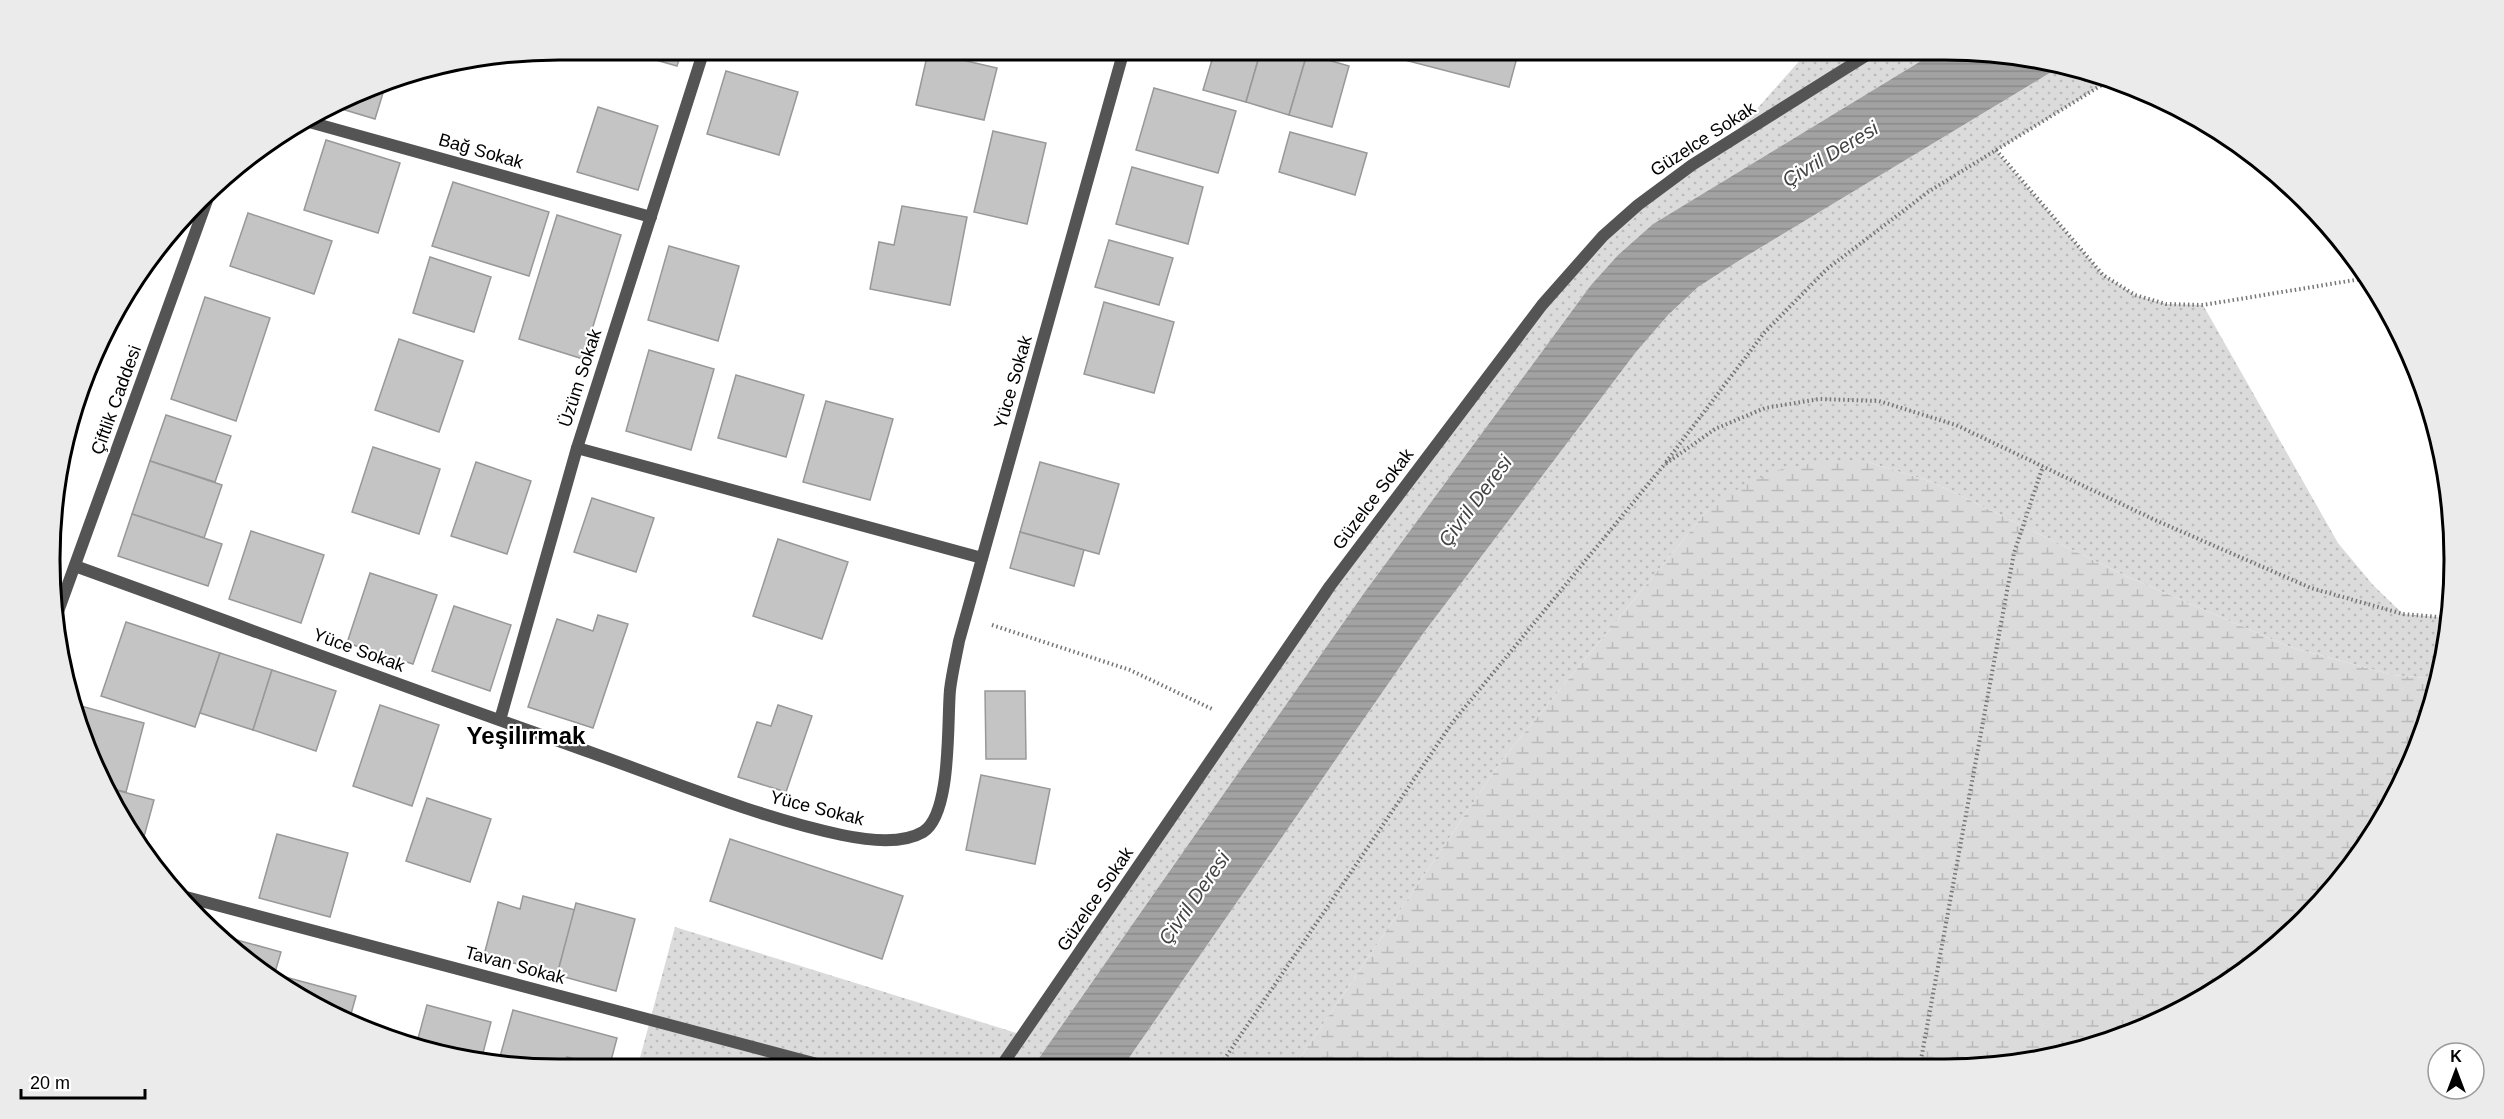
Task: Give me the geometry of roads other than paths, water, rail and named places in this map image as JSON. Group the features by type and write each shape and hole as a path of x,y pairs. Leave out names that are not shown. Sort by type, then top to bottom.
{"street":[{"name":"Üzüm Sokak","path":"500,720 577,448 701,60"},
{"name":"Yüce Sokak","path":"75,566 776,817 861,838 889,840 908,837 924,831 932,823 945,788 951,685 966,617 1121,60"},
{"name":"Güzelce Sokak","path":"1006,1059 1330,585 1542,304 1583,257 1638,205 1692,165 1859,60"},
{"name":"Bağ Sokak","path":"316,124 651,217"},
{"name":"Çiftlik Caddesi","path":"62,603 204,208"},
{"path":"577,448 982,558"},
{"name":"Tavan Sokak","path":"193,899 798,1059"}],"water":[{"name":"Çivril Deresi","path":"1923,60 2010,64 2051,72 1740,260 1698,287 1669,314 1636,352 1422,635 1128,1059 1038,1059 1364,593 1591,285 1618,255 1653,224"}],"district":[{"name":"Yeşilırmak","path":"526,736"}]}
